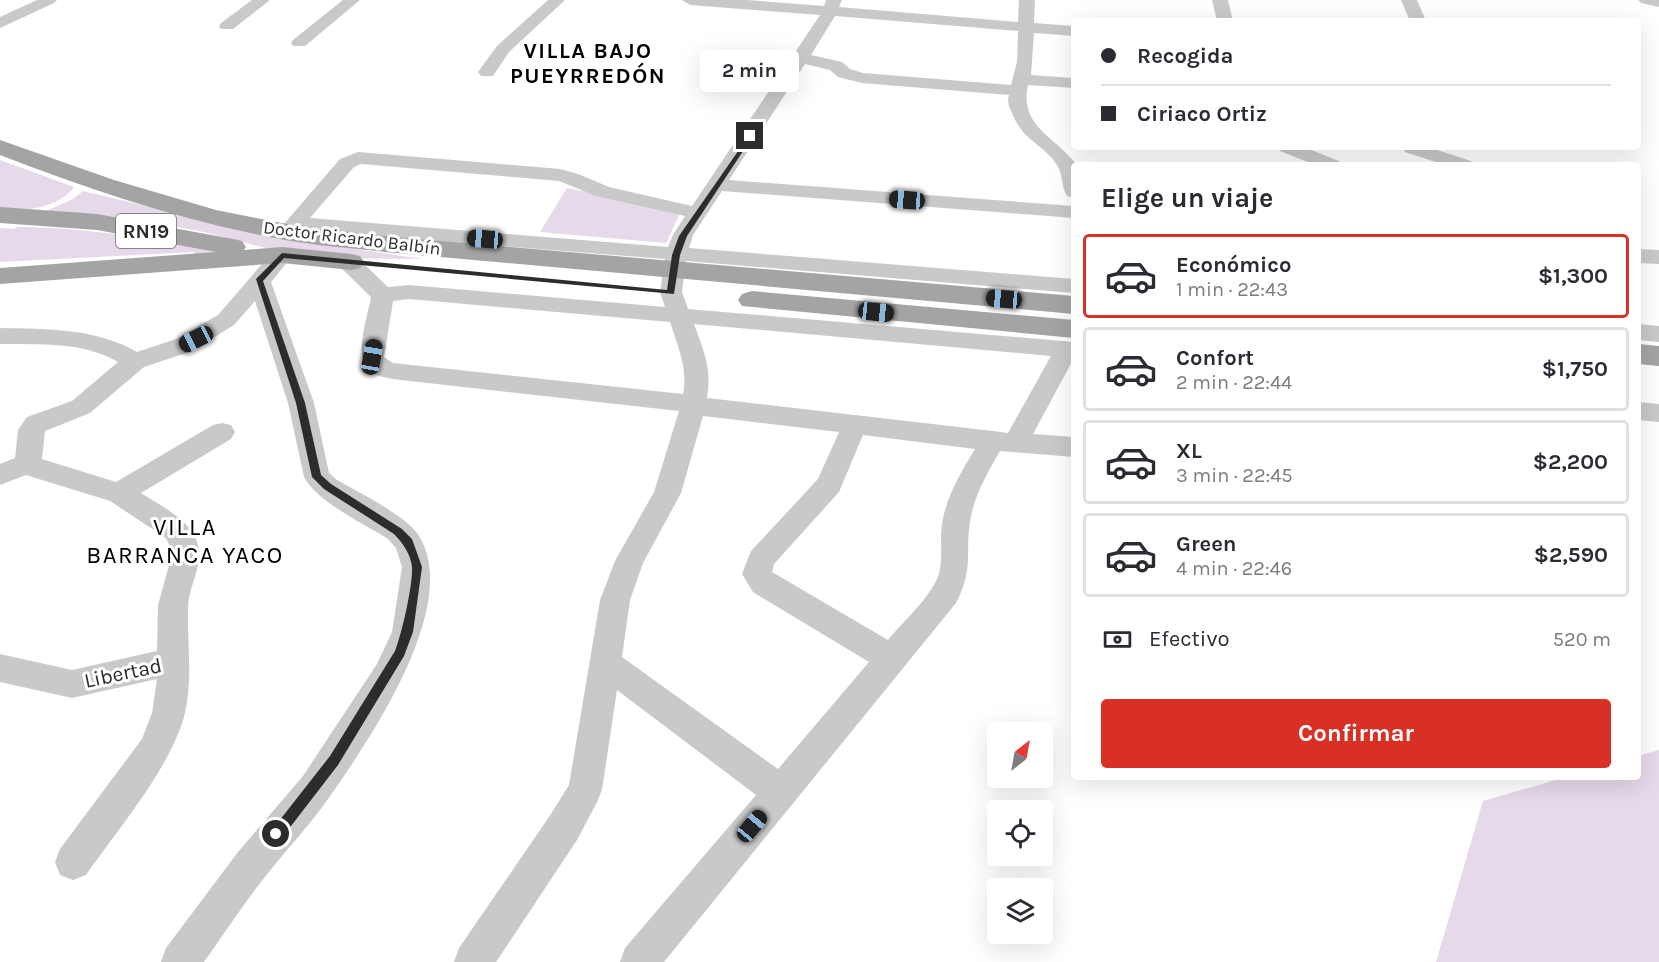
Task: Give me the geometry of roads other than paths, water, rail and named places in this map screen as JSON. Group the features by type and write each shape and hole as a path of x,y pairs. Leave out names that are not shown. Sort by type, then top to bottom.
{"main road":[{"name":"Doctor Ricardo Balbín","path":"0,147 86,180 288,237 346,262 1071,305"},
{"path":"5,216 58,202 75,193 86,180"},
{"name":"RN19","path":"5,216 288,237"},
{"name":"Doctor Ricardo Balbín","path":"0,276 288,237 385,244 675,283 1071,343"},
{"path":"1641,354 1659,356"},
{"path":"1641,375 1659,376"}],"street":[{"path":"0,23 49,0"},
{"path":"227,26 262,0"},
{"path":"298,43 352,0"},
{"path":"487,72 503,49 557,0"},
{"path":"690,0 832,6 1071,31"},
{"path":"1027,0 1021,85 1016,101 1026,125 1068,166 1071,179"},
{"path":"1220,0 1224,18"},
{"path":"1408,0 1417,18"},
{"path":"1646,0 1659,2"},
{"path":"473,962 564,827 585,790 615,600 620,582 667,494 693,405 698,374 675,283 683,236 832,6"},
{"path":"800,57 836,66 844,73 862,78 1021,85 1071,83"},
{"path":"1294,150 1324,162"},
{"path":"1412,153 1451,162"},
{"path":"28,464 31,430 36,424 81,407 135,361 184,345 226,320 259,281 288,237 347,163 358,158 560,175 603,192 697,213"},
{"path":"717,185 1071,212"},
{"path":"1641,256 1659,257"},
{"path":"346,262 383,295 409,292 675,283 1071,286"},
{"path":"180,962 251,865 315,788 388,674 407,632 417,567 408,542 398,531 327,487 316,477 301,403 259,281"},
{"path":"383,295 372,357 380,368 673,400 693,405 855,425 1071,447"},
{"path":"1641,332 1659,334"},
{"path":"0,336 85,339 120,351 135,361"},
{"path":"639,962 952,584 956,519 961,502 1071,344"},
{"path":"1641,411 1659,413"},
{"path":"855,425 829,485 761,559 757,573 763,583 891,658"},
{"path":"119,494 222,432"},
{"path":"0,475 28,464"},
{"path":"28,464 39,470 119,494 176,530 182,538 186,555 173,604 174,691 163,732 154,750 73,862"},
{"name":"Libertad","path":"0,668 72,684 175,661"},
{"path":"606,664 780,792"}],"district":[{"name":"VILLA BAJO PUEYRREDÓN","path":"588,62"},
{"name":"VILLA BARRANCA YACO","path":"185,541"}]}
